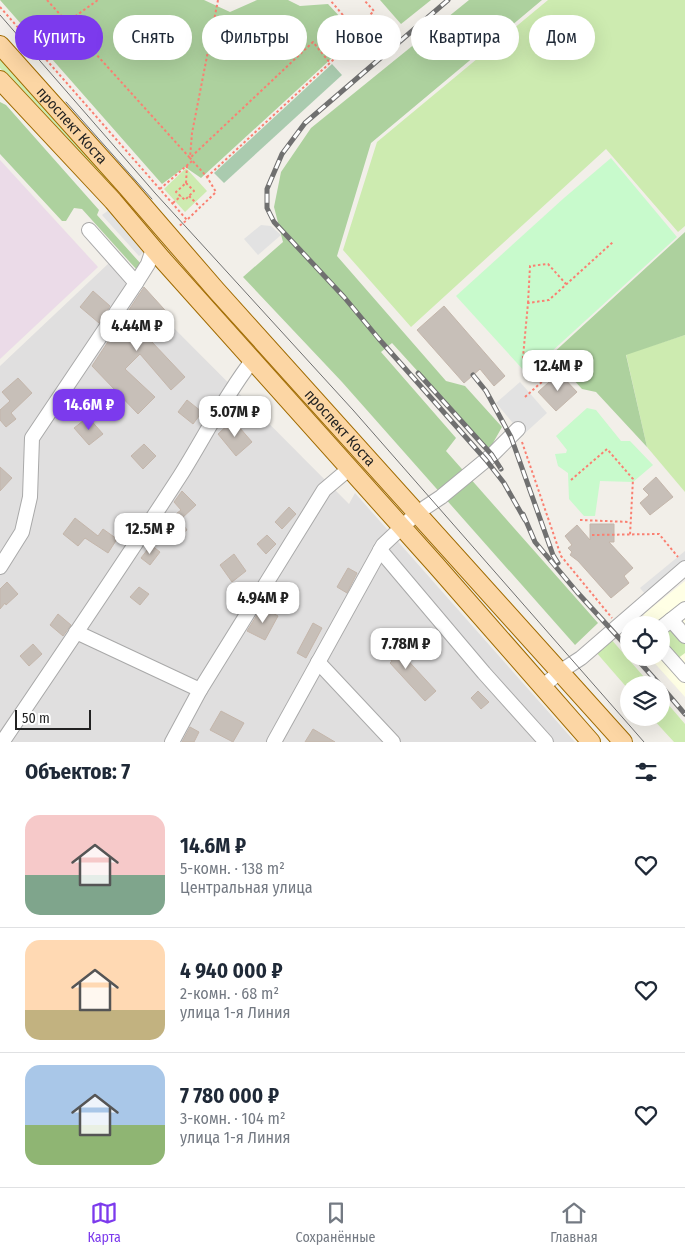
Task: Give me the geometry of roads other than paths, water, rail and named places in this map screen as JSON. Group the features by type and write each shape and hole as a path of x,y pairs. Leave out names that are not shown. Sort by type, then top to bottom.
{"main road":[{"name":"проспект Коста","path":"0,45 153,216 216,290 623,742"},
{"name":"проспект Коста","path":"1,84 113,201 153,249 350,468 591,742"},
{"path":"137,230 153,216"}],"street":[{"path":"89,230 136,283"},
{"path":"0,567 22,532 30,497 32,438 136,283 148,264 153,249"},
{"path":"7,739 176,482 237,381 252,361"},
{"path":"274,742 383,544 401,526 441,497 486,460 518,429"},
{"path":"172,742 200,690 324,490 350,468"},
{"path":"380,550 484,673 546,742"},
{"path":"632,616 682,564"},
{"path":"670,621 685,609"},
{"path":"542,687 620,627"},
{"path":"670,627 685,636"},
{"path":"76,632 200,690"},
{"path":"670,656 682,666"},
{"path":"318,662 393,742"}],"tram line":[{"path":"0,15 155,193 353,410 644,742"},
{"path":"66,102 152,199"}],"railway":[{"path":"448,0 305,123 282,154 267,189 267,208 274,222 344,297 486,460 504,483 525,520"},
{"path":"418,373 492,455 501,469"},
{"path":"473,375 486,391 511,437 553,555 558,563"},
{"path":"523,514 535,542 620,639"},
{"path":"643,666 652,676"},
{"path":"670,696 685,714"}]}
